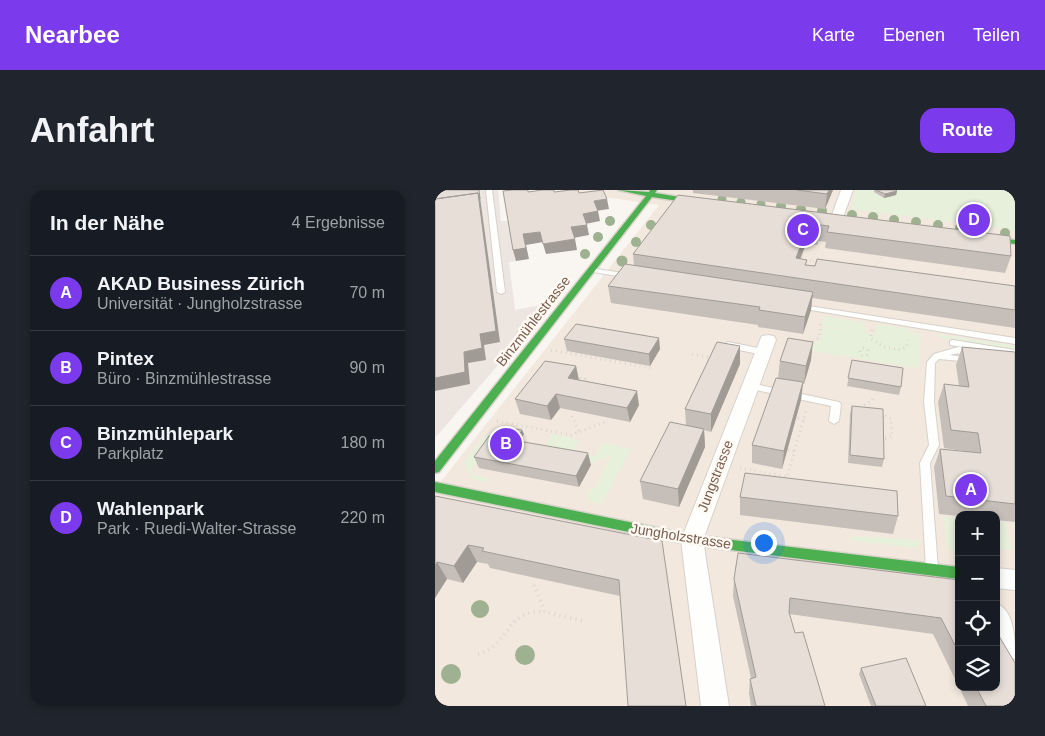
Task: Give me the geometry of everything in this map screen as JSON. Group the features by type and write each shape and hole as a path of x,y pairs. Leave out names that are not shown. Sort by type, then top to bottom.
{"street":[{"path":"621,190 652,192 723,205"},
{"path":"847,190 832,220 851,222"},
{"name":"Binzmühlestrasse","path":"435,469 593,270 652,192"},
{"path":"965,236 1015,242"},
{"name":"Jungstrasse","path":"715,706 692,540 766,346"},
{"name":"Jungholzstrasse","path":"435,488 692,540 955,572"},
{"path":"1000,578 1015,580"},
{"path":"1000,621 1015,646"}],"lane":[{"path":"489,190 501,292"},
{"path":"593,270 643,278"},
{"path":"788,303 822,311 1015,341"},
{"path":"953,344 1015,353"},
{"path":"728,345 766,346"},
{"path":"932,569 925,463 934,444 929,402 931,362 937,356 958,350 999,356"},
{"path":"937,356 982,361"},
{"path":"750,386 836,404 834,421"}],"path":[{"path":"809,266 810,261 823,242"},
{"path":"875,274 876,267 882,256"},
{"path":"810,261 819,262"},
{"path":"850,263 895,269"},
{"path":"960,286 960,279 966,268"},
{"path":"960,279 969,280"},
{"path":"806,343 819,338 822,311"},
{"path":"875,319 870,338 874,343 901,350 907,346 908,340"},
{"path":"866,349 874,343"},
{"path":"548,350 651,368 652,366"},
{"path":"692,354 714,358 711,364"},
{"path":"567,376 585,379 577,391"},
{"path":"861,408 872,400 874,395"},
{"path":"738,467 787,477 808,404"},
{"path":"853,407 867,410"},
{"path":"874,412 885,414 891,419 891,436 884,439"},
{"path":"572,416 571,418 576,422 579,432"},
{"path":"798,418 804,420"},
{"path":"493,420 571,435 605,422"},
{"path":"788,450 794,451"},
{"path":"534,585 545,612"},
{"path":"478,654 492,650 521,614 534,610 584,621"}],"shaded area":[{"path":"435,190 498,190 501,221 509,221 516,261 509,262 515,310 546,304 510,351 435,438"},
{"path":"557,190 1015,190 1015,706 435,706 435,489 659,205"}],"green space":[{"path":"856,190 1015,190 1015,230 850,209"},
{"path":"823,316 865,323 865,333 875,334 878,324 909,329 909,332 921,334 918,368 801,349 821,339 822,327 864,333 823,326"},
{"path":"938,334 1015,346 1015,349 937,337"},
{"path":"552,434 580,440 573,452 595,456 603,443 631,449 602,504 591,502 587,497 591,488 595,488 611,456 608,456 605,460 597,459 594,464 541,452"},
{"path":"485,435 494,436 471,471 474,475 489,478 486,482 470,478 464,462"},
{"path":"944,516 955,517 955,552 947,548"},
{"path":"1000,522 1006,523 1011,550 1000,549"},
{"path":"850,537 917,540 921,544 915,548 850,540"}],"building":[{"path":"435,190 479,190 480,199 478,193 435,199"},
{"path":"528,190 528,192 554,190 554,192 578,190 579,193 603,190 607,199 594,201 598,211 583,214 587,225 571,227 575,239 543,244 540,232 523,234 526,248 513,250 503,191"},
{"path":"797,190 829,190 827,194"},
{"path":"876,190 896,190 897,191 885,194"},
{"path":"478,193 496,331 480,334 482,348 464,352 465,372 435,378 435,199"},
{"path":"678,195 1010,236 1011,256 827,232 829,226 820,225 819,229 808,227 796,258 807,260 805,265 815,266 817,259 1015,286 1015,310 633,254"},
{"path":"625,264 813,292 805,317 759,310 760,307 608,286"},
{"path":"576,324 659,338 649,354 564,339"},
{"path":"788,338 813,342 806,366 780,361"},
{"path":"717,342 740,346 711,414 685,409"},
{"path":"962,347 1015,352 1015,504 946,496 940,449 981,453 978,433 951,430 944,384 969,387"},
{"path":"852,360 903,368 901,387 848,378"},
{"path":"545,361 576,366 568,378 637,391 627,408 556,394 547,406 515,399"},
{"path":"776,378 803,382 784,451 752,445"},
{"path":"852,406 883,409 884,459 850,455"},
{"path":"670,422 704,429 678,489 640,481"},
{"path":"503,427 522,430 516,440 496,437"},
{"path":"489,436 588,453 576,476 474,457"},
{"path":"745,473 897,491 898,516 740,497"},
{"path":"435,496 662,541 686,706 628,706 619,580 482,551 484,548 468,545 454,566 437,562 435,566"},
{"path":"738,553 955,580 955,645 941,618 790,598 789,612 795,633 803,632 825,706 756,706 750,679 756,677 734,579"},
{"path":"1000,638 1015,663 1015,706 986,706 978,691 1000,691"},
{"path":"906,658 926,706 876,706 861,668"}],"traffic: fast":[{"path":"621,190 711,204"},
{"path":"435,469 654,190"},
{"path":"974,237 1015,242"},
{"path":"435,487 692,540 955,573"}],"place":[{"name":"Wahlenpark","path":"974,220"},
{"name":"Binzmühlepark","path":"803,230"},
{"name":"Pintex","path":"506,444"},
{"name":"AKAD Business Zürich","path":"971,490"}]}
